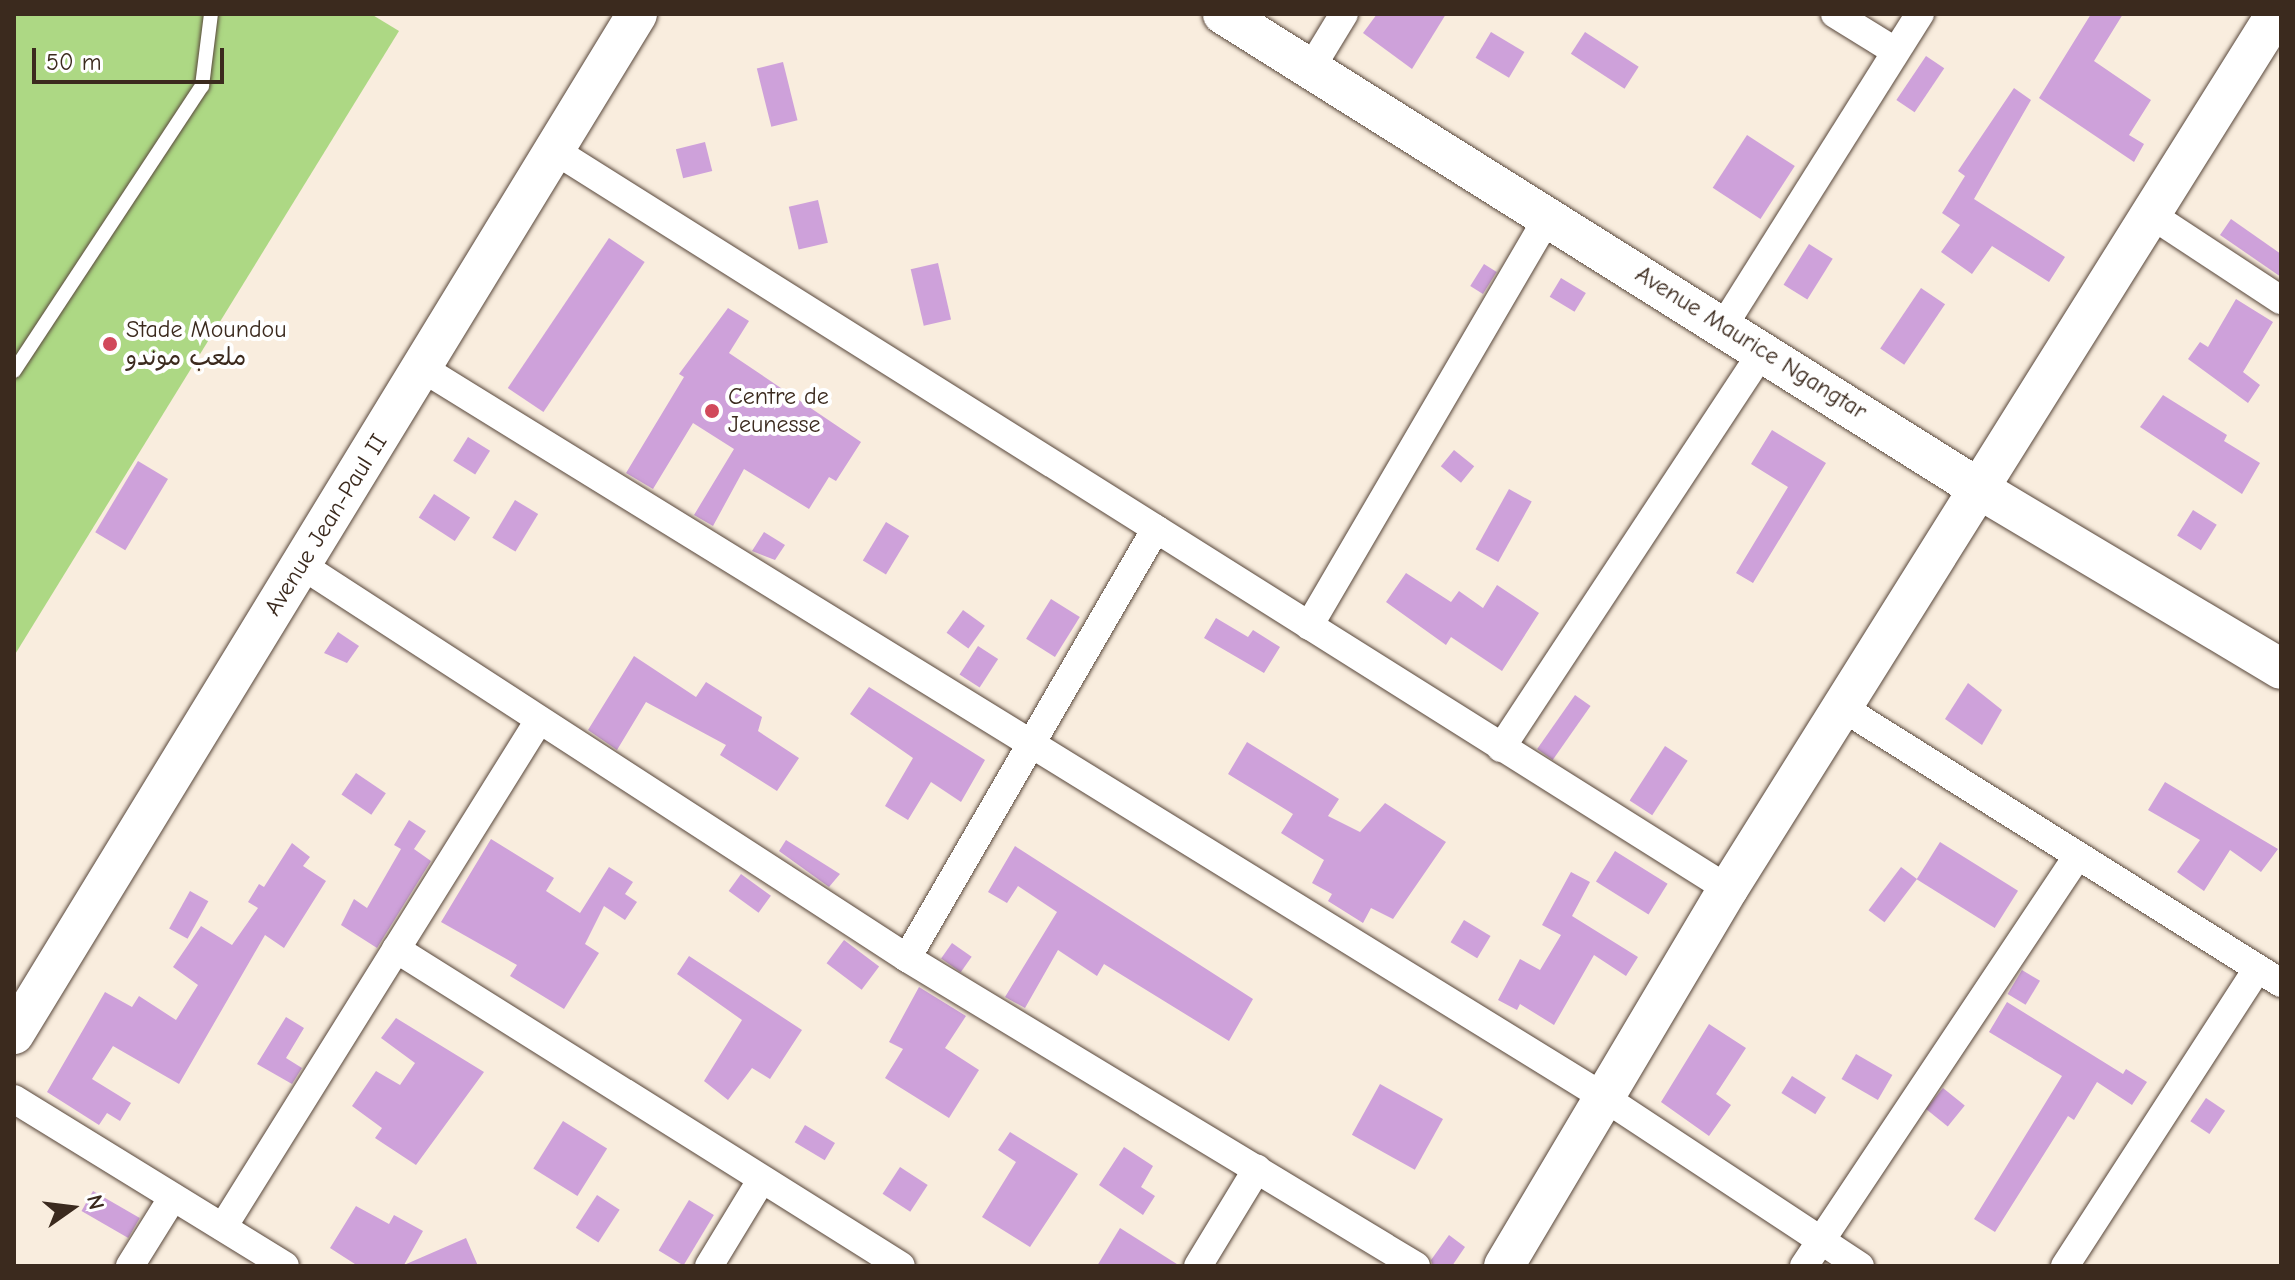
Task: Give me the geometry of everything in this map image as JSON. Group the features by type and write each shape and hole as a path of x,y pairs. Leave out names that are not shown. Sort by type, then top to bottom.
{"street":[{"name":"Avenue Jean-Paul II","path":"14,1034 187,745 303,566 637,14"},
{"name":"Avenue Maurice Ngangtar","path":"1223,14 1764,349 1981,490 2281,669"},
{"path":"1311,68 1344,14"},
{"path":"1835,14 1895,51"},
{"path":"1724,325 1920,14"},
{"path":"1504,1266 1602,1096 1728,889 2153,216 2276,14"},
{"path":"554,150 1728,889"},
{"path":"1309,626 1549,216"},
{"path":"2153,216 2281,300"},
{"path":"1501,748 1764,349"},
{"path":"422,368 1602,1096 1860,1266"},
{"path":"907,958 1033,746 1156,529"},
{"path":"303,566 538,722 907,958 1416,1266"},
{"path":"1843,708 2075,859 2269,976 2065,1266"},
{"path":"223,1227 538,722"},
{"path":"1804,1266 2075,859"},
{"path":"396,949 760,1182 901,1266"},
{"path":"14,1099 285,1266"},
{"path":"1198,1266 1257,1169"},
{"path":"709,1266 760,1182"},
{"path":"130,1266 173,1197"}],"lane":[{"path":"14,371 202,86 211,14"}],"green space":[{"name":"Stade Moundou ملعب موندو","path":"14,14 371,14 399,31 14,656"}],"building":[{"path":"1377,14 1446,14 1412,69 1363,33"},
{"path":"2091,14 2123,14 2094,61 2151,100 2129,135 2144,144 2134,162 2039,98"},
{"path":"1491,32 1524,52 1509,78 1476,58"},
{"path":"1585,32 1639,67 1625,89 1571,54"},
{"path":"1926,56 1944,68 1915,112 1896,100"},
{"path":"783,62 798,120 771,127 757,69"},
{"path":"2014,88 2031,100 1974,199 2065,257 2049,282 1992,246 1972,274 1941,252 1960,225 1942,213 1965,176 1958,171"},
{"path":"1747,135 1795,166 1760,219 1713,188"},
{"path":"705,142 712,171 683,178 676,149"},
{"path":"818,200 828,243 799,250 789,207"},
{"path":"2231,219 2281,254 2281,277 2220,235"},
{"path":"609,238 645,262 543,412 508,388"},
{"path":"1809,244 1833,259 1807,300 1784,285"},
{"path":"938,263 951,320 924,326 911,269"},
{"path":"1484,264 1497,272 1483,294 1470,286"},
{"path":"1561,278 1586,293 1575,312 1550,297"},
{"path":"1921,288 1945,304 1904,365 1880,349"},
{"path":"2236,299 2273,322 2243,372 2260,385 2248,403 2188,359 2200,342 2208,347"},
{"path":"728,308 749,321 729,353 861,442 836,481 829,477 809,509 744,469 713,526 694,515 734,449 693,423 653,489 626,473 684,377 679,374"},
{"path":"2163,395 2227,435 2224,441 2260,463 2242,494 2140,427"},
{"path":"1772,430 1826,463 1753,583 1736,573 1788,487 1751,464"},
{"path":"468,437 490,451 475,475 453,461"},
{"path":"1454,450 1474,466 1461,483 1441,466"},
{"path":"138,461 168,479 125,550 95,532"},
{"path":"1509,489 1532,502 1498,562 1476,549"},
{"path":"434,494 470,517 455,541 419,517"},
{"path":"515,500 538,514 515,552 492,538"},
{"path":"2193,510 2217,525 2201,550 2177,535"},
{"path":"886,522 909,536 886,574 863,561"},
{"path":"764,532 785,545 775,560 752,551"},
{"path":"1406,573 1451,602 1459,591 1483,608 1497,585 1539,613 1502,671 1451,637 1446,645 1386,602"},
{"path":"1051,599 1080,617 1055,657 1026,639"},
{"path":"963,610 985,626 968,649 947,633"},
{"path":"1216,618 1248,637 1253,630 1280,647 1264,673 1204,638"},
{"path":"338,632 359,646 347,663 324,653"},
{"path":"978,646 998,659 980,688 959,675"},
{"path":"634,656 696,697 706,682 762,717 758,731 799,758 777,791 720,755 726,745 646,702 617,750 588,730"},
{"path":"1968,683 2002,710 1982,745 1945,719"},
{"path":"869,687 985,760 961,802 931,782 908,820 885,806 913,758 850,714"},
{"path":"1575,695 1591,706 1553,760 1537,749"},
{"path":"1247,742 1339,799 1328,816 1360,832 1385,803 1446,842 1393,919 1371,908 1363,923 1328,901 1332,894 1312,883 1324,860 1281,833 1293,814 1228,774"},
{"path":"1665,746 1688,761 1652,815 1630,801"},
{"path":"356,773 386,793 371,815 341,795"},
{"path":"2165,782 2278,849 2261,872 2230,850 2204,891 2177,872 2200,840 2148,810"},
{"path":"409,820 426,831 414,849 431,861 377,948 341,925 354,899 367,908 401,849 394,845"},
{"path":"491,839 554,878 546,891 580,913 609,867 633,882 625,894 637,902 625,920 604,906 585,944 599,953 564,1009 510,976 517,965 441,922"},
{"path":"786,840 840,874 829,887 779,851"},
{"path":"1940,842 2018,891 1995,928 1917,879"},
{"path":"292,843 310,857 303,866 326,881 284,948 265,935 179,1084 113,1046 92,1079 131,1103 120,1121 107,1113 99,1125 47,1092 105,992 132,1007 139,996 176,1020 198,985 173,967 201,926 232,945 258,908 248,902 259,884 264,887"},
{"path":"1015,846 1253,999 1229,1041 1104,964 1097,976 1058,950 1025,1008 1005,997 1057,912 1018,886 1007,903 988,892"},
{"path":"1615,851 1668,884 1649,914 1596,882"},
{"path":"1901,867 1917,879 1884,922 1869,910"},
{"path":"1571,872 1590,882 1572,916 1638,957 1626,976 1594,955 1554,1025 1520,1004 1517,1010 1498,1000 1520,959 1540,970 1561,935 1542,925"},
{"path":"741,874 771,896 759,913 729,891"},
{"path":"190,891 208,901 188,939 169,929"},
{"path":"1464,920 1491,936 1477,958 1451,942"},
{"path":"844,940 879,966 862,990 827,963"},
{"path":"952,943 972,957 961,972 941,959"},
{"path":"689,956 802,1030 770,1079 752,1068 728,1100 704,1081 742,1020 677,974"},
{"path":"2022,970 2040,981 2026,1005 2008,994"},
{"path":"919,987 966,1016 945,1048 979,1070 949,1118 885,1078 903,1049 889,1042"},
{"path":"2007,1002 2123,1074 2126,1069 2147,1082 2132,1105 2097,1082 2074,1120 2068,1116 1995,1232 1974,1219 2062,1076 1989,1032"},
{"path":"286,1017 304,1028 286,1058 302,1068 292,1084 257,1064"},
{"path":"396,1018 484,1072 416,1165 375,1138 382,1128 352,1106 376,1071 400,1085 415,1063 381,1038"},
{"path":"1709,1024 1746,1048 1716,1094 1731,1105 1709,1136 1661,1102"},
{"path":"1856,1054 1892,1075 1878,1100 1842,1079"},
{"path":"1792,1076 1826,1097 1815,1114 1781,1093"},
{"path":"1380,1084 1443,1119 1415,1170 1352,1135"},
{"path":"1943,1088 1965,1106 1948,1127 1926,1109"},
{"path":"2206,1098 2225,1111 2209,1134 2190,1121"},
{"path":"563,1121 607,1149 577,1196 533,1168"},
{"path":"805,1125 835,1143 825,1160 795,1142"},
{"path":"1010,1132 1078,1174 1030,1247 982,1217 1016,1162 998,1150"},
{"path":"1124,1147 1153,1166 1141,1187 1155,1196 1143,1215 1099,1185"},
{"path":"900,1167 928,1185 910,1212 883,1194"},
{"path":"93,1191 140,1218 128,1238 82,1211"},
{"path":"597,1195 620,1210 598,1242 576,1228"},
{"path":"689,1200 714,1215 683,1266 659,1251"},
{"path":"356,1206 389,1224 394,1215 423,1231 404,1265 466,1238 478,1266 358,1266 330,1248"},
{"path":"1120,1228 1180,1266 1097,1266"},
{"path":"1449,1235 1465,1247 1452,1266 1433,1266 1431,1260"}],"place":[{"name":"Stade Moundou ملعب موندو","path":"110,344"},
{"name":"Centre de Jeunesse","path":"712,411"}]}
